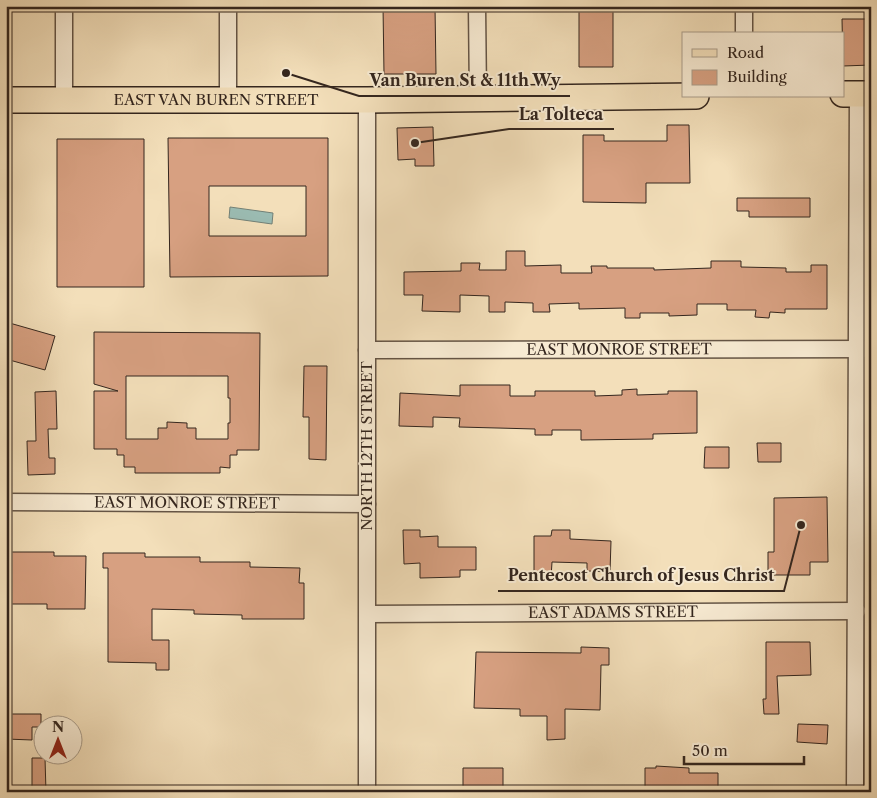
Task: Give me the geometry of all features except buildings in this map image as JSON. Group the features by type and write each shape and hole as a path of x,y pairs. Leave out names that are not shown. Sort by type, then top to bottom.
{"main road":[{"name":"EAST VAN BUREN STREET","path":"6,100 228,101 682,96"}],"street":[{"path":"64,6 64,100"},
{"path":"228,6 228,101"},
{"path":"477,6 478,98"},
{"path":"744,6 744,32"},
{"path":"855,792 857,611 864,349 858,94"},
{"name":"NORTH 12TH STREET","path":"367,100 367,792"},
{"name":"EAST MONROE STREET","path":"367,350 864,349"},
{"name":"EAST MONROE STREET","path":"6,502 367,504"},
{"name":"EAST ADAMS STREET","path":"368,614 857,611"}],"water":[{"path":"230,207 273,213 272,224 229,218"}],"place":[{"name":"Van Buren St & 11th Wy","path":"286,73"},
{"name":"La Tolteca","path":"415,143"},
{"name":"Pentecost Church of Jesus Christ","path":"801,525"}]}
